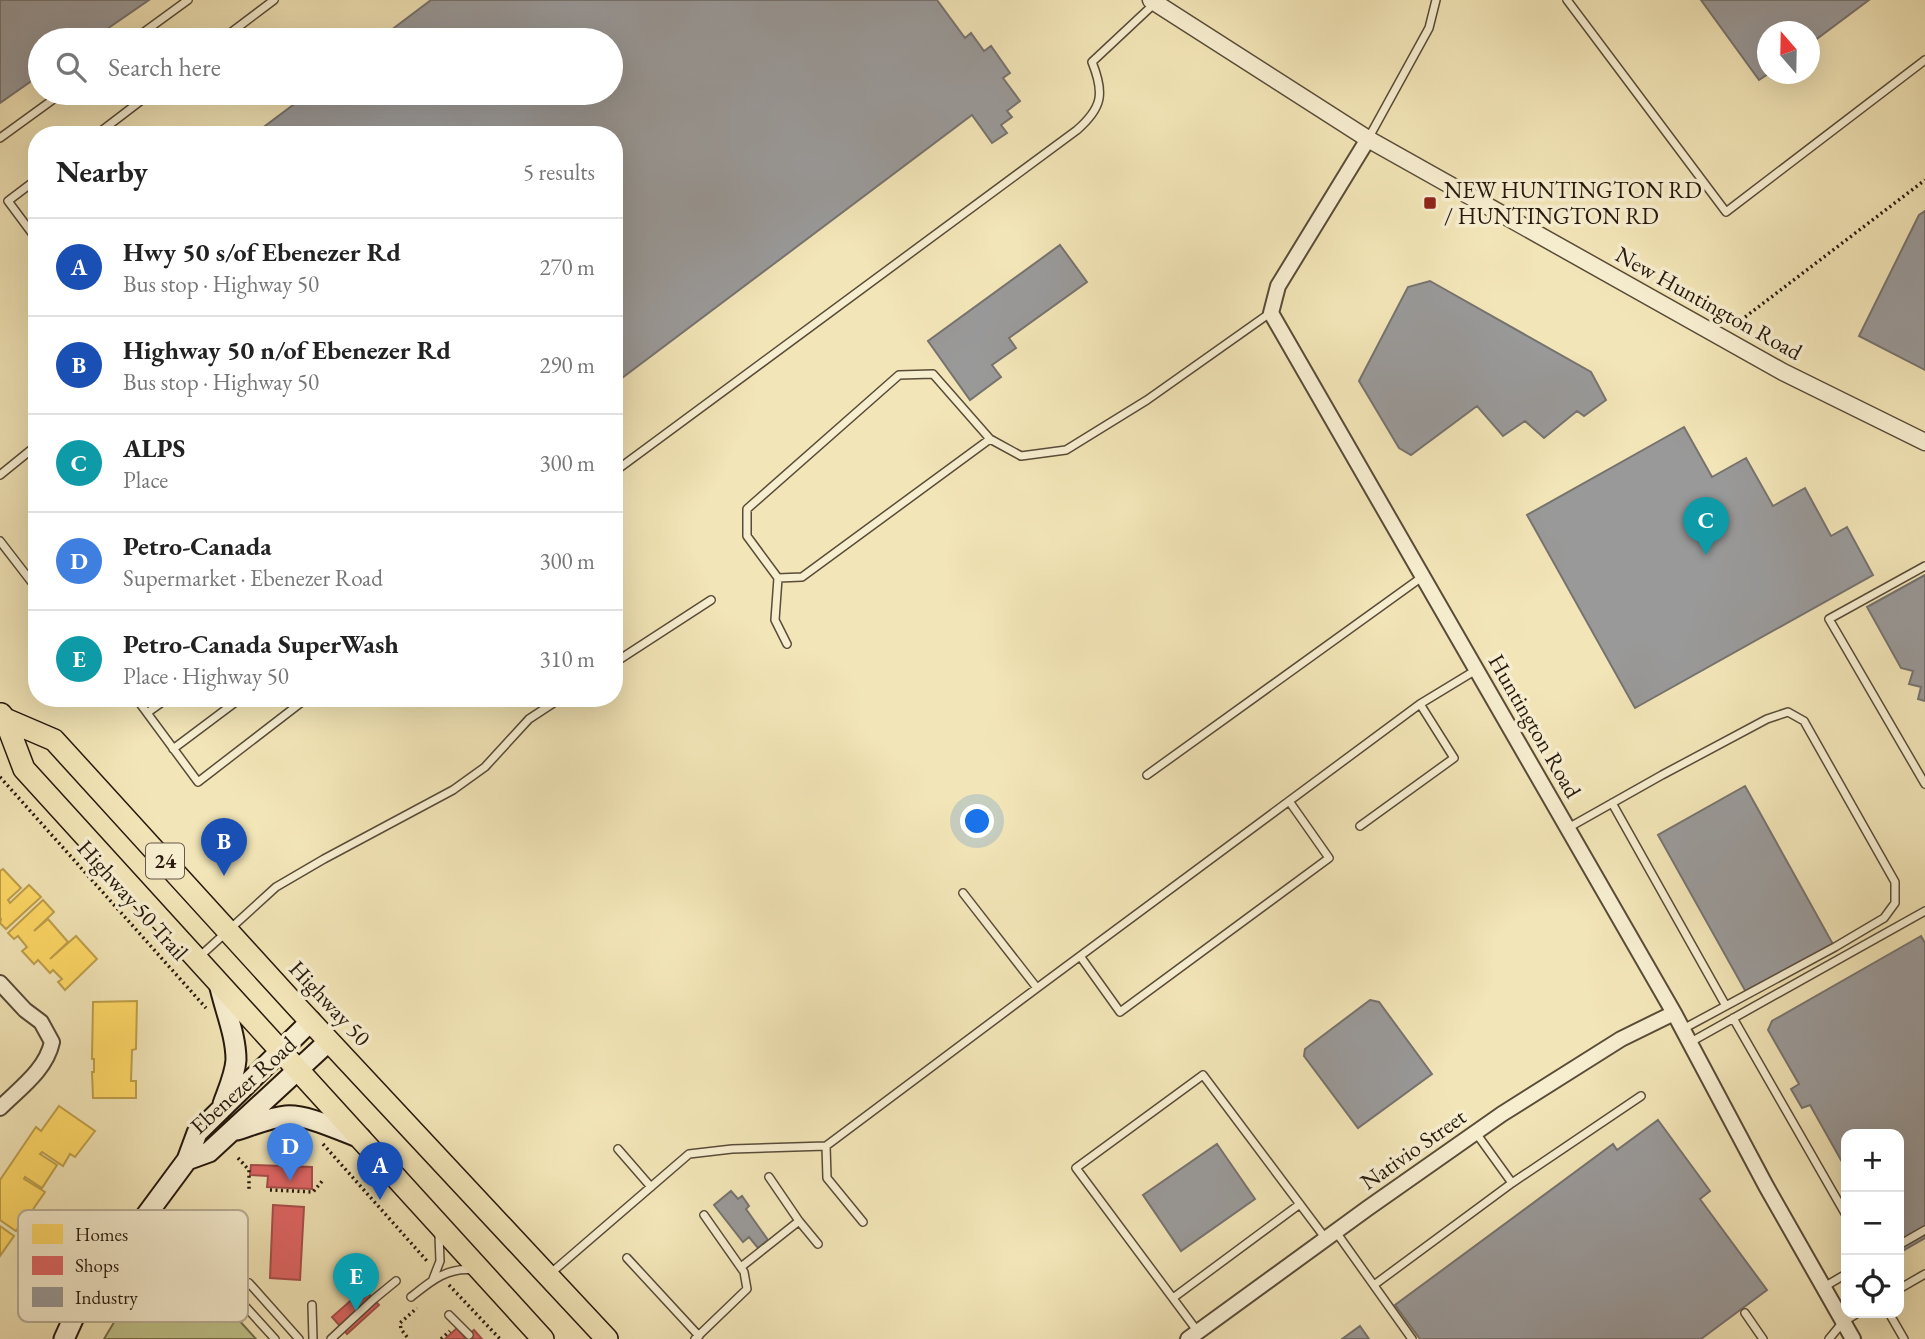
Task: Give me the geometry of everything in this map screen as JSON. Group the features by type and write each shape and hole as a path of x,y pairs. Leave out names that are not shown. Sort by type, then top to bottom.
{"main road":[{"name":"Highway 50","path":"3,716 54,740 329,1041 607,1339"},
{"name":"Highway 50","path":"3,716 24,769 544,1339"},
{"path":"219,983 236,1056 232,1080 222,1109"},
{"name":"Ebenezer Road","path":"150,1210 187,1160 197,1133 311,1021"},
{"name":"Ebenezer Road","path":"187,1160 209,1152 329,1041"},
{"path":"229,1133 275,1118 296,1116 361,1138"},
{"name":"Ebenezer Road","path":"64,1339 72,1322"}],"street":[{"name":"New Huntington Road","path":"1153,1 1368,139 1783,372 1925,442"},
{"path":"1271,313 1278,286 1368,139"},
{"name":"Huntington Road","path":"1271,313 1674,1013 1760,1174 1853,1339"},
{"path":"0,983 41,1023 52,1042 49,1056 0,1108"},
{"name":"Nativio Street","path":"1193,1336 1476,1133 1621,1039 1674,1013"}],"lane":[{"path":"150,28 188,0"},
{"path":"236,28 274,0"},
{"path":"1368,139 1429,28 1436,0"},
{"path":"1567,0 1726,212 1925,60"},
{"path":"623,465 1093,116 1098,102 1099,79 1092,62 1153,1"},
{"path":"0,138 45,105"},
{"path":"108,126 135,105"},
{"path":"28,186 8,201 28,228"},
{"path":"787,644 775,620 778,578 747,536 747,509 899,375 933,374 990,439 1021,456 1066,450 1147,400 1271,313"},
{"path":"778,578 802,577 990,439"},
{"path":"0,475 28,452"},
{"path":"0,541 28,577"},
{"path":"1925,566 1829,619 1925,784"},
{"path":"1147,775 1423,576"},
{"path":"623,657 711,600"},
{"path":"548,1276 689,1154 732,1149 826,1146 1420,705 1476,670"},
{"path":"1360,826 1454,758 1420,705"},
{"path":"143,707 198,782 295,707"},
{"path":"147,713 155,707"},
{"path":"173,749 229,707"},
{"path":"197,959 276,887 453,790 485,767 529,719 547,707"},
{"path":"1568,828 1767,719 1788,712 1804,721 1895,882 1895,902 1884,918 1726,1006 1686,1036"},
{"path":"1080,956 1120,1012 1329,858 1289,802"},
{"path":"1612,803 1726,1006"},
{"path":"963,893 1037,988"},
{"path":"1686,1036 1733,1018 1925,911"},
{"path":"1733,1018 1841,1206"},
{"path":"1193,1336 1173,1298 1076,1168 1203,1075 1300,1205 1374,1285 1412,1339"},
{"path":"1374,1285 1512,1183 1641,1096"},
{"path":"1476,1133 1512,1183"},
{"path":"826,1146 827,1178 863,1222"},
{"path":"618,1149 651,1187"},
{"path":"769,1177 818,1244"},
{"path":"1173,1298 1300,1205"},
{"path":"627,1258 697,1337 747,1289 744,1272 704,1215"},
{"path":"411,1297 435,1275 440,1261 439,1232 434,1219"},
{"path":"741,1267 799,1221"},
{"path":"1904,1242 1925,1230"},
{"path":"435,1275 467,1269 482,1271"},
{"path":"1904,1286 1925,1274"},
{"path":"1824,1287 1841,1277"},
{"path":"331,1339 396,1281"},
{"path":"249,1283 299,1339"},
{"path":"312,1305 313,1339"},
{"path":"248,1309 275,1339"},
{"path":"1745,1313 1763,1339"},
{"path":"449,1315 469,1335"},
{"path":"1829,1339 1850,1318"},
{"path":"1892,1318 1904,1339"}],"path":[{"path":"1719,336 1925,180"},
{"name":"Highway 50 Trail","path":"0,778 210,1013"},
{"path":"318,1138 435,1275"},
{"path":"238,1158 249,1170 249,1190"},
{"path":"270,1190 313,1192 323,1180"},
{"path":"442,1286 449,1285 500,1339"},
{"path":"407,1338 400,1323 423,1302"},
{"path":"464,1318 473,1310"},
{"path":"441,1339 453,1328"}],"green space":[{"path":"114,1322 241,1322 256,1339 104,1339"}],"building: Homes":[{"path":"3,869 21,888 8,900 10,903 29,885 41,897 6,929 0,923 0,871"},
{"path":"43,900 54,912 34,931 48,919 68,942 50,959 76,936 97,959 65,990 58,982 62,979 53,970 50,973 38,960 34,964 22,951 27,947 18,936 14,939 8,933"},
{"path":"137,1001 136,1049 132,1050 131,1081 136,1081 136,1098 93,1098 93,1002"},
{"path":"59,1106 95,1131 75,1157 70,1154 63,1166 42,1152 40,1154 57,1165 42,1188 25,1177 24,1179 45,1192 33,1210 18,1210 16,1231 0,1220 0,1180 36,1127 41,1131"},
{"path":"0,1226 14,1236 0,1256"}],"building: Shops":[{"path":"251,1165 312,1167 312,1189 267,1187 268,1176 250,1175"},
{"path":"273,1205 304,1207 300,1280 270,1278"},
{"path":"364,1289 379,1305 347,1334 332,1317"},
{"path":"457,1328 465,1338 474,1330 482,1339 445,1339"}],"building: Industry":[{"path":"0,0 149,0 108,28 28,28 28,83 0,103"},
{"path":"431,0 937,0 965,38 971,33 984,51 991,46 1010,73 1003,78 1020,101 1007,111 1012,117 1001,125 1007,133 992,143 972,115 623,377 623,126 265,126 293,105 623,105 623,28 394,28"},
{"path":"1701,0 1869,0 1820,37 1820,21 1757,21 1757,77"},
{"path":"1925,211 1925,370 1859,336 1919,215"},
{"path":"1060,245 1087,282 1009,338 1016,348 992,365 1001,377 970,400 928,341"},
{"path":"1430,281 1591,372 1606,400 1584,416 1577,411 1544,438 1525,421 1503,436 1477,406 1411,455 1399,448 1359,381 1408,287"},
{"path":"1684,427 1712,477 1746,458 1773,506 1805,488 1831,536 1847,527 1873,575 1635,708 1527,515"},
{"path":"1925,575 1925,701 1918,699 1921,687 1909,684 1913,671 1901,668 1867,607"},
{"path":"1745,786 1834,946 1747,994 1658,835"},
{"path":"1921,936 1925,943 1925,1238 1904,1250 1904,1129 1841,1129 1841,1160 1810,1105 1802,1108 1791,1089 1799,1084 1768,1030 1772,1021"},
{"path":"1370,1000 1379,1002 1432,1074 1358,1128 1304,1056 1305,1049"},
{"path":"1658,1120 1710,1191 1700,1199 1767,1290 1701,1339 1420,1339 1395,1305 1613,1144 1617,1150"},
{"path":"1217,1144 1255,1199 1181,1251 1143,1195"},
{"path":"731,1191 738,1199 742,1196 749,1206 746,1209 768,1240 758,1248 749,1237 743,1242 714,1205"},
{"path":"1360,1326 1369,1339 1342,1339"}],"place":[{"name":"NEW HUNTINGTON RD / HUNTINGTON RD","path":"1430,203"},
{"name":"ALPS","path":"1706,555"},
{"name":"Highway 50 n/of Ebenezer Rd","path":"224,876"},
{"name":"Petro-Canada","path":"290,1181"},
{"name":"Hwy 50 s/of Ebenezer Rd","path":"380,1200"},
{"name":"Petro-Canada SuperWash","path":"356,1311"}]}
